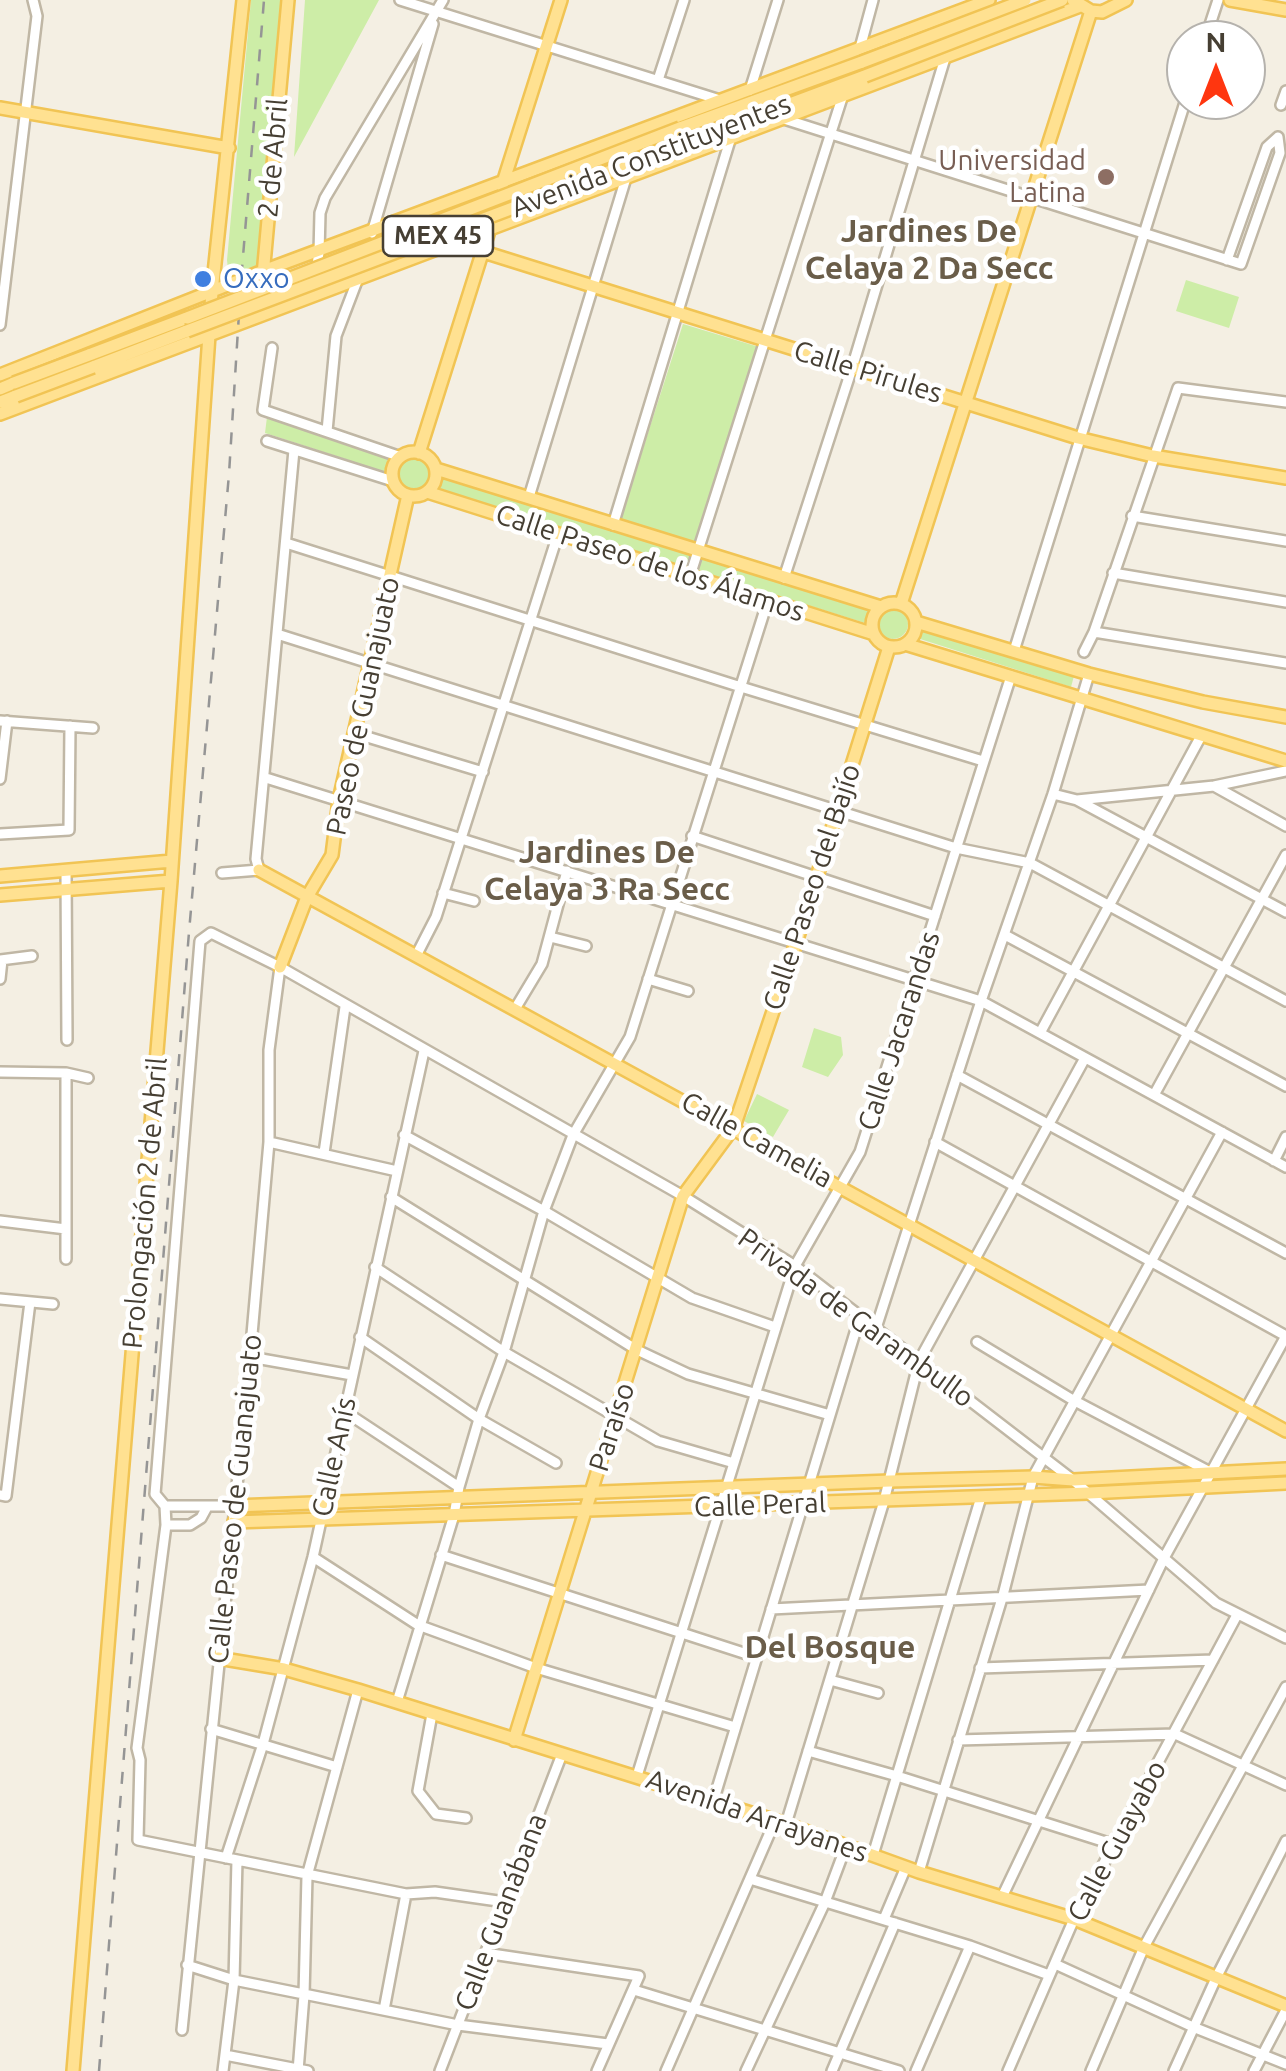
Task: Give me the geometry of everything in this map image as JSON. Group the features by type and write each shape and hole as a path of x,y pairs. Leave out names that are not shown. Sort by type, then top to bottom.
{"main road":[{"name":"Prolongación 2 de Abril","path":"73,2071 171,881 212,292 243,0"},
{"name":"2 de Abril","path":"262,316 288,0"},
{"path":"420,453 504,182 513,172 561,0"},
{"path":"721,107 750,90 966,4 989,0"},
{"name":"Avenida Constituyentes","path":"187,324 688,142 728,133 1022,0"},
{"name":"Avenida Constituyentes","path":"14,386 187,324 680,128 721,107 863,69 1062,0"},
{"path":"728,133 836,100 1081,6 1114,9 1126,0"},
{"path":"1230,0 1286,10"},
{"path":"901,604 1032,197 1081,6"},
{"path":"513,172 721,107 817,65"},
{"path":"14,386 68,389 626,178 728,133 836,100"},
{"path":"0,108 228,148"},
{"path":"0,414 14,386 57,353 504,182"},
{"name":"Calle Pirules","path":"458,242 1078,438 1153,456 1286,478"},
{"name":"MEX 45","path":"0,389 14,386"},
{"name":"MEX 45","path":"0,402 14,386"},
{"path":"420,453 430,459 436,470 435,482 427,492 408,495 394,481 395,464 400,457 420,453"},
{"name":"Calle Paseo de los Álamos","path":"436,470 881,608"},
{"name":"Calle Paseo de los Álamos","path":"427,492 874,634"},
{"name":"Paseo de Guanajuato","path":"280,967 308,897 332,855 339,800 408,495"},
{"path":"905,644 914,635 916,622 911,611 890,603 874,615 874,634 889,646 905,644 1286,761"},
{"path":"916,622 1089,674 1203,702 1286,717"},
{"name":"Calle Paseo del Bajío","path":"734,1127 889,646"},
{"path":"0,876 172,862"},
{"name":"Calle Camelia","path":"259,870 1286,1431"},
{"path":"0,895 171,881"},
{"name":"Paraíso","path":"514,1740 682,1196 734,1127"},
{"name":"Calle Peral","path":"234,1506 323,1504 458,1493 591,1493 1033,1477 1073,1480 1286,1470"},
{"name":"Calle Peral","path":"234,1522 1088,1494 1286,1483"},
{"name":"Avenida Arrayanes","path":"218,1658 284,1669 358,1690 780,1822 919,1872 1074,1919 1286,2008"}],"street":[{"path":"0,325 4,259 27,112 37,16 34,0"},
{"path":"400,0 658,80 721,107"},
{"path":"343,312 332,290 322,286 315,274 320,213 325,198 443,0"},
{"path":"658,80 684,0"},
{"path":"750,90 778,0"},
{"path":"860,48 873,0"},
{"path":"1022,0 1022,28"},
{"path":"372,233 437,11"},
{"path":"784,578 945,58"},
{"path":"1281,105 1286,90"},
{"path":"690,576 766,341 836,100"},
{"path":"781,118 915,162 1032,197 1227,260 1242,264 1280,153 1278,137 1267,147 1227,260"},
{"path":"1014,651 1179,120"},
{"path":"613,524 678,314 728,133"},
{"path":"528,497 626,178"},
{"path":"1248,199 1263,203"},
{"path":"451,202 464,220 458,242"},
{"path":"327,431 336,336 357,280"},
{"path":"182,346 192,322 190,310 183,304"},
{"path":"272,348 263,410 400,457"},
{"path":"57,353 52,374 61,387 68,389"},
{"path":"1084,652 1178,388 1286,402"},
{"path":"267,441 394,481"},
{"path":"222,873 259,870 256,858 294,450"},
{"path":"1132,516 1286,540"},
{"path":"416,956 444,892 558,534"},
{"path":"286,542 740,688 983,760"},
{"path":"1113,573 1286,602"},
{"path":"397,1702 544,1211 573,1135 630,1037 768,600"},
{"path":"1094,632 1286,663"},
{"path":"277,634 837,812 956,848 1030,863 1286,1001"},
{"path":"876,1328 981,1001 1054,794 1089,674"},
{"name":"Calle Jacarandas","path":"637,1776 795,1266 860,1152 1010,676"},
{"path":"0,779 3,721 93,728"},
{"path":"0,834 69,830 70,726"},
{"path":"354,733 482,772"},
{"path":"1040,1033 1201,736"},
{"path":"1076,800 1214,786 1286,771"},
{"path":"266,778 981,1001 1286,1167"},
{"path":"1214,786 1286,826"},
{"path":"1054,794 1076,800 1286,912"},
{"path":"692,836 935,916"},
{"path":"1154,1095 1286,855"},
{"path":"66,871 67,1040"},
{"path":"516,1009 542,964 568,871"},
{"path":"444,892 474,900"},
{"name":"Privada de Garambullo","path":"165,1506 155,1494 200,941 211,934 280,967 682,1196 795,1266 1073,1480 1216,1603 1286,1638"},
{"path":"1005,935 1286,1086"},
{"path":"550,937 586,946"},
{"path":"0,979 1,960 32,956"},
{"name":"Calle Paseo de Guanajuato","path":"182,2030 250,1357 269,1142 270,1050 280,967"},
{"path":"648,979 688,991"},
{"path":"324,1153 346,1007"},
{"name":"Calle Anís","path":"223,2071 234,1980 231,1859 313,1556 424,1051"},
{"path":"666,2071 750,1879 780,1822 808,1751 890,1481 919,1362 1084,1058"},
{"path":"0,1072 66,1073 88,1078"},
{"path":"66,1073 66,1259"},
{"path":"957,1075 1286,1252"},
{"path":"919,1872 1033,1477 1222,1132"},
{"path":"404,1135 692,1298 775,1326"},
{"path":"1274,1161 1286,1137"},
{"path":"269,1142 397,1171"},
{"path":"935,1142 1286,1336 1164,1558 1002,1897"},
{"path":"391,1197 637,1350 688,1374 830,1415"},
{"path":"0,1221 66,1230"},
{"path":"376,1267 504,1352 658,1441 734,1463"},
{"path":"0,1299 52,1304"},
{"path":"0,1495 6,1496 30,1302"},
{"path":"713,1802 860,1316"},
{"path":"360,1338 479,1419 556,1463"},
{"path":"977,1342 1074,1400 1210,1472"},
{"path":"250,1357 352,1375"},
{"path":"344,1411 458,1493"},
{"path":"873,1856 981,1497"},
{"path":"234,1506 165,1506 166,1524 137,1748 138,1840 406,1894 435,1892 505,1902"},
{"path":"166,1524 190,1525 201,1518 207,1507"},
{"path":"441,1555 756,1657"},
{"path":"313,1556 418,1625 536,1668 736,1727"},
{"path":"771,1609 1148,1590"},
{"name":"Calle Guayabo","path":"1008,2071 1074,1919 1236,1614"},
{"path":"980,1668 1213,1660"},
{"path":"830,1680 878,1694"},
{"path":"1090,2071 1144,1947 1286,1687"},
{"path":"225,2055 301,2070 307,1876 358,1690"},
{"path":"432,1714 418,1791 436,1814 466,1818"},
{"path":"211,1729 337,1767"},
{"path":"958,1740 1175,1734 1286,1785"},
{"path":"808,1751 1115,1845"},
{"name":"Calle Guanábana","path":"440,2071 562,1754"},
{"path":"1174,2071 1286,1841"},
{"path":"746,2071 825,1902 846,1846"},
{"path":"884,1919 906,1867"},
{"path":"750,1879 970,1946 1049,1975"},
{"path":"384,2010 406,1894"},
{"path":"832,2071 896,1923"},
{"path":"916,2071 970,1946"},
{"path":"485,1954 639,1976 597,2071"},
{"path":"1054,1964 1194,2028 1286,2064"},
{"path":"188,1965 234,1980 458,2025 608,2044"},
{"path":"634,1990 899,2071"},
{"path":"1254,2071 1286,2008"}],"green space":[{"path":"251,0 283,0 261,264 229,278 227,260"},
{"path":"305,0 379,0 294,157"},
{"path":"1186,280 1239,297 1229,328 1176,311"},
{"path":"683,324 759,347 696,544 620,520"},
{"path":"267,417 388,459 385,472 265,433"},
{"path":"414,459 425,464 430,475 425,486 414,491 403,486 398,475 403,464"},
{"path":"439,475 870,608 865,623 434,489"},
{"path":"893,609 904,613 908,624 904,635 893,639 882,635 878,624 882,613"},
{"path":"920,628 1074,676 1071,687 917,638"},
{"path":"814,1028 841,1037 843,1055 828,1077 802,1067"},
{"path":"757,1094 789,1110 773,1137 744,1121"}],"railway":[{"path":"99,2071 264,0"}],"place":[{"name":"Universidad Latina","path":"1106,177"},
{"name":"Oxxo","path":"203,279"}],"district":[{"name":"Jardines De Celaya 2 Da Secc","path":"929,250"},
{"name":"Jardines De Celaya 3 Ra Secc","path":"607,870"},
{"name":"Del Bosque","path":"830,1647"}]}
